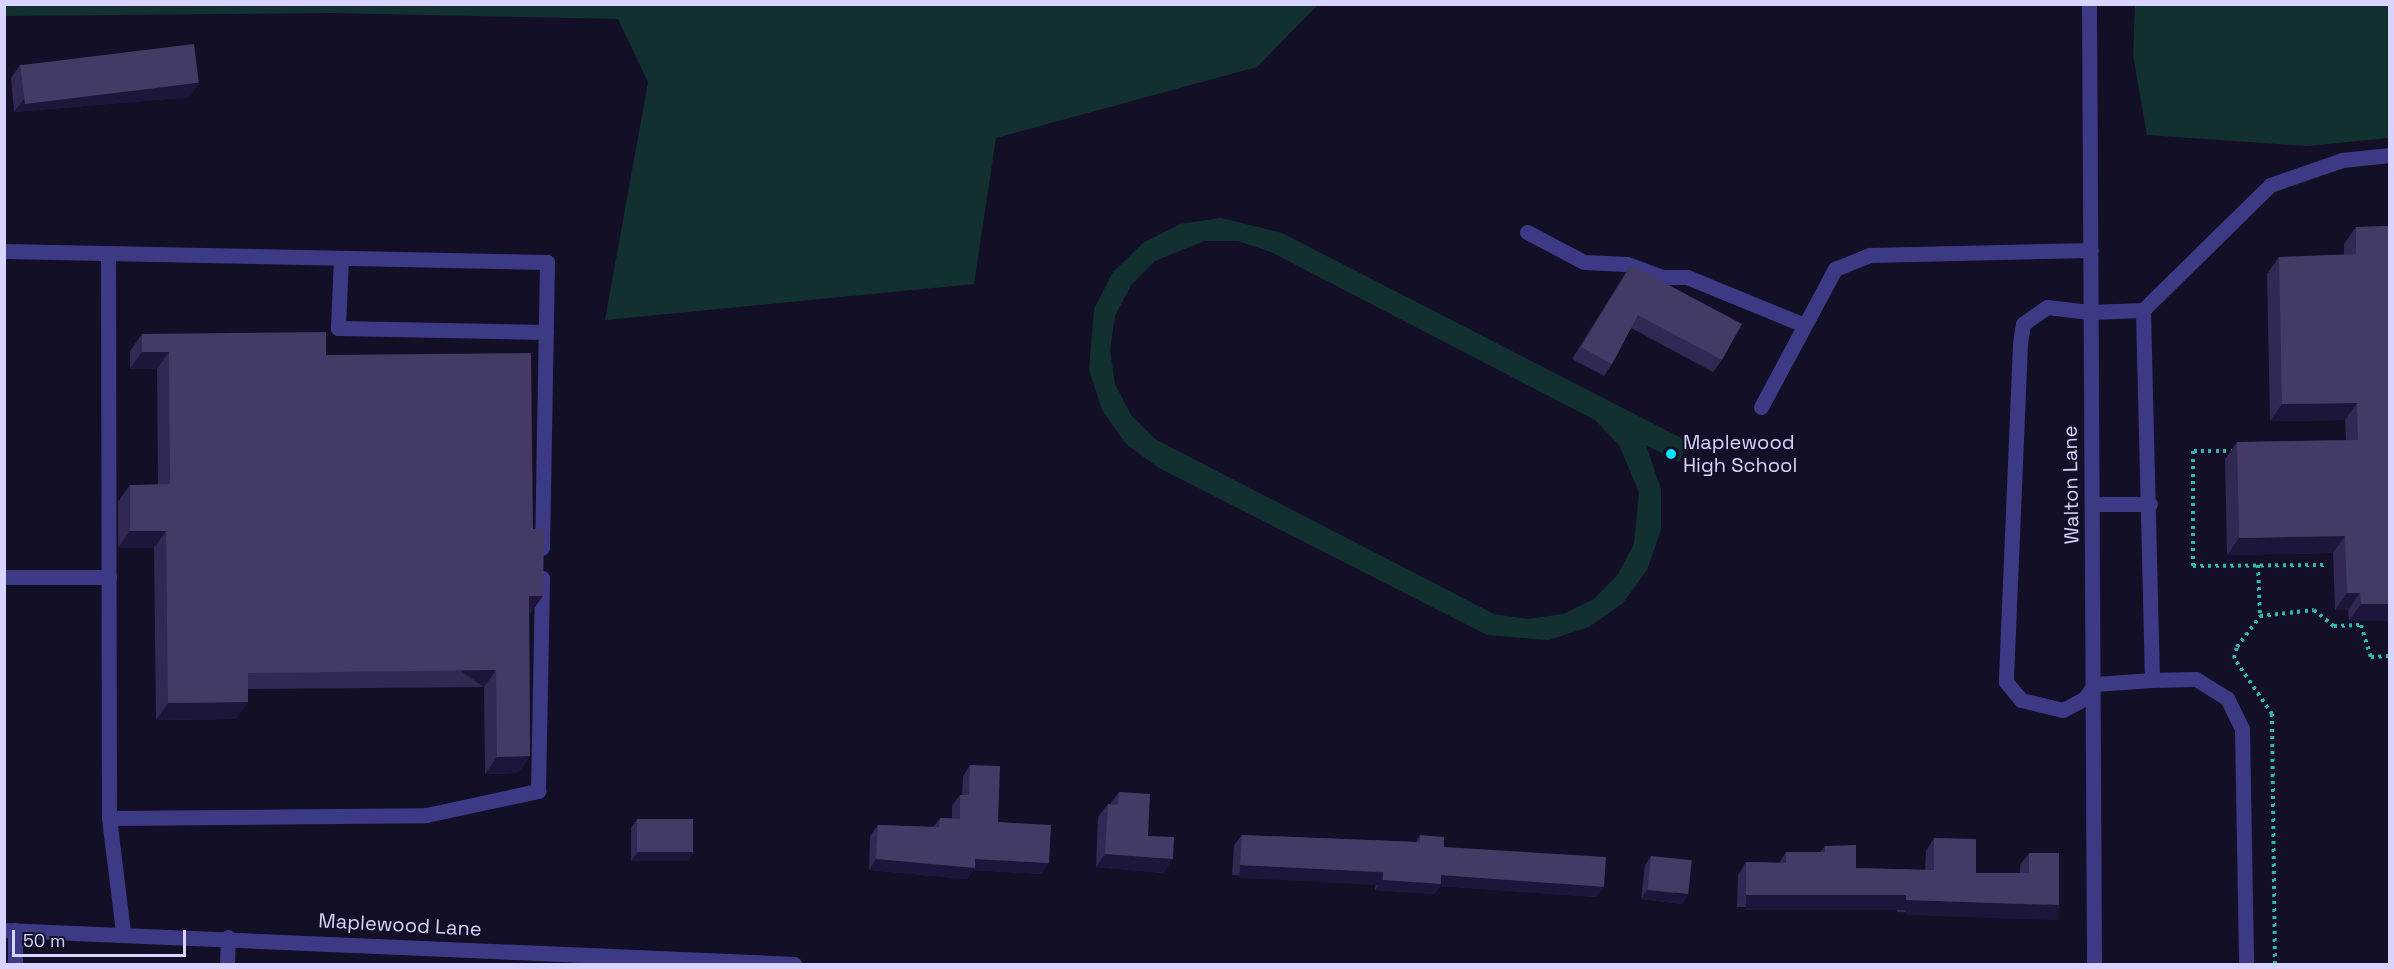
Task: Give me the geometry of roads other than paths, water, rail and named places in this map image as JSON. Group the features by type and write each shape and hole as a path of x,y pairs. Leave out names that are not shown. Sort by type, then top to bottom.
{"street":[{"name":"Walton Lane","path":"2089,4 2091,250 2089,312 2095,684 2094,964"},
{"path":"2246,964 2242,729 2227,698 2196,679 2095,684 2084,699 2063,710 2042,708 2020,700 2006,682 2023,324 2048,307 2089,312 2143,310 2270,185 2342,160 2390,155"},
{"path":"1527,232 1584,262 1627,264 1663,277 1687,278 1804,325"},
{"path":"1761,407 1835,269 1870,255 2091,250"},
{"path":"4,251 547,262 538,791 426,815 109,818"},
{"path":"108,253 109,818 123,932"},
{"path":"341,258 338,328 546,332"},
{"path":"2143,310 2150,504 2152,680"},
{"path":"2093,504 2150,504"},
{"path":"4,577 109,577"},
{"path":"10,930 15,964"},
{"name":"Maplewood Lane","path":"10,930 228,937 570,959 794,964"},
{"path":"227,964 228,937"}],"place":[{"name":"Maplewood High School","path":"1671,454"}]}
